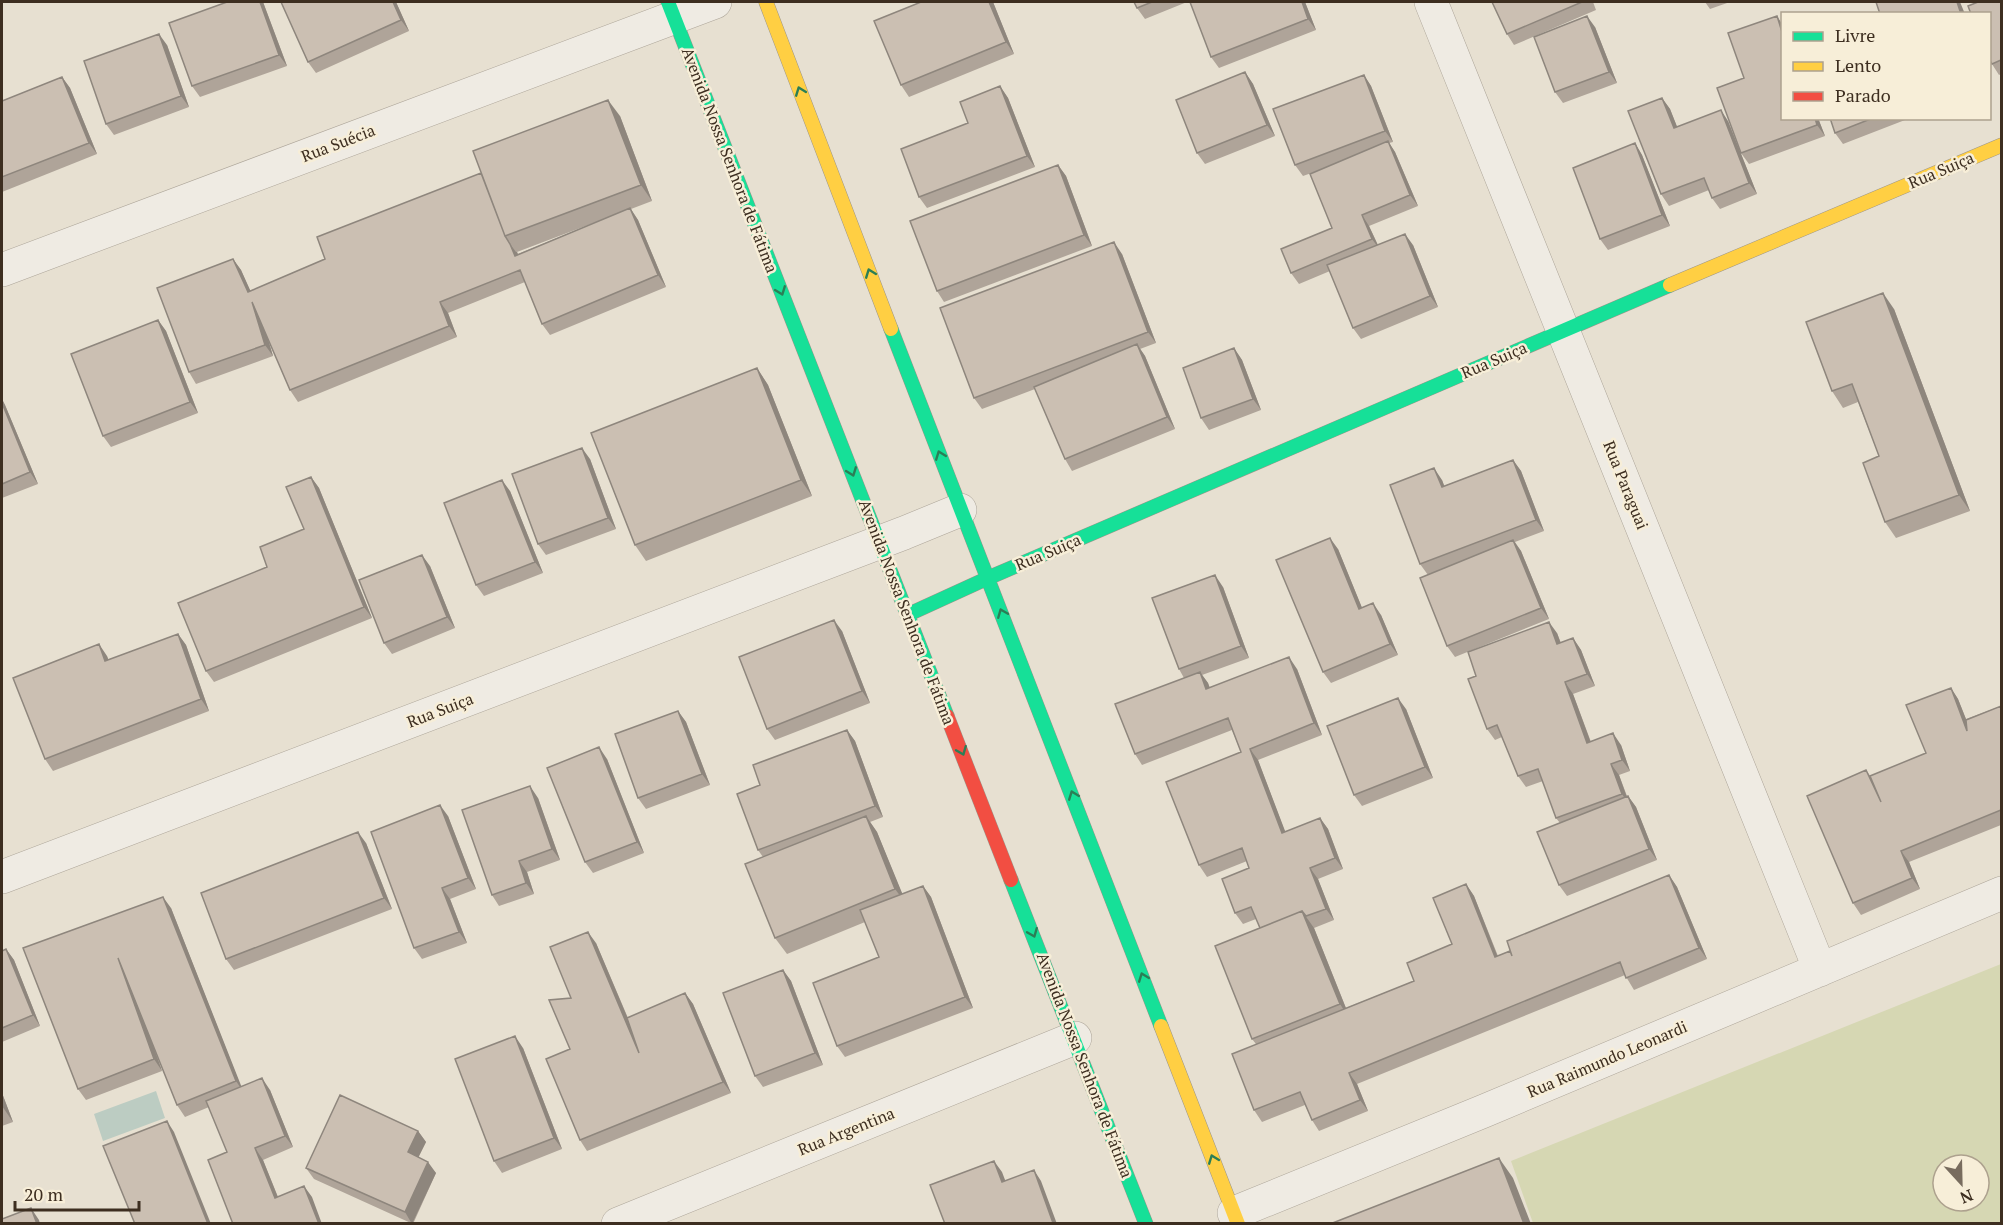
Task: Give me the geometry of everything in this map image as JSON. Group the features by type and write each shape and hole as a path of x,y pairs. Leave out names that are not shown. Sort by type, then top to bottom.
{"street":[{"name":"Rua Suécia","path":"2,270 671,9 715,2"},
{"path":"766,2 1232,1218"},
{"name":"Rua Paraguai","path":"1431,2 1820,970"},
{"name":"Avenida Nossa Senhora de Fátima","path":"671,9 1146,1224"},
{"name":"Rua Suiça","path":"907,615 1564,330 2001,145"},
{"name":"Rua Suiça","path":"2,877 879,543 960,510"},
{"name":"Rua Raimundo Leonardi","path":"1232,1218 2001,893"},
{"name":"Rua Argentina","path":"618,1224 1075,1038"}],"green space":[{"path":"2001,964 2001,1223 1533,1223 1511,1161"}],"shaded area":[{"path":"156,1091 165,1118 103,1141 94,1114"}],"building":[{"path":"227,2 260,2 279,55 192,86 169,23"},
{"path":"281,2 393,2 401,20 308,62"},
{"path":"921,2 989,2 1006,42 901,85 874,21"},
{"path":"1134,2 1152,2 1137,8"},
{"path":"1190,2 1302,2 1308,19 1211,57"},
{"path":"1492,2 1582,2 1507,34"},
{"path":"1876,2 1957,2 1960,12 1879,12"},
{"path":"1978,2 2001,2 2001,60 1992,64 1991,62 1991,12 1970,12 1968,6"},
{"path":"1587,16 1609,72 1555,92 1534,37"},
{"path":"1777,16 1781,29 1781,120 1816,120 1817,125 1741,153 1717,88 1744,78 1728,33"},
{"path":"159,34 181,96 106,124 84,61"},
{"path":"1245,72 1267,125 1197,153 1176,100"},
{"path":"1364,75 1385,131 1295,165 1273,109"},
{"path":"62,77 89,143 2,177 2,101"},
{"path":"1000,86 1027,156 919,197 901,149 968,123 960,102"},
{"path":"1662,98 1674,128 1721,110 1749,183 1712,198 1704,178 1661,194 1628,111"},
{"path":"608,100 641,185 505,236 473,151"},
{"path":"1831,120 1868,120 1835,133"},
{"path":"1388,141 1410,195 1362,215 1372,239 1291,273 1281,249 1332,228 1310,174"},
{"path":"1635,143 1662,215 1600,239 1573,168"},
{"path":"1058,165 1084,235 937,291 910,221"},
{"path":"481,173 515,256 630,208 658,275 542,324 520,270 440,302 449,326 290,390 252,302 265,345 189,372 157,288 233,259 248,292 325,259 317,237"},
{"path":"1405,234 1430,296 1353,328 1327,265"},
{"path":"1114,242 1148,332 974,398 940,308"},
{"path":"1883,293 1959,495 1885,522 1863,463 1879,456 1852,384 1832,391 1806,322"},
{"path":"158,320 190,402 103,436 71,354"},
{"path":"1137,344 1167,417 1065,459 1034,387"},
{"path":"1234,348 1253,399 1201,418 1183,368"},
{"path":"757,368 801,480 635,545 591,433"},
{"path":"2,403 30,472 2,484"},
{"path":"582,448 608,518 538,544 512,474"},
{"path":"1513,460 1536,520 1420,564 1390,485 1434,468 1442,487"},
{"path":"311,477 364,607 206,671 178,603 267,567 260,547 304,529 286,487"},
{"path":"502,480 535,562 476,585 444,503"},
{"path":"1330,538 1359,609 1373,603 1390,644 1323,672 1276,560"},
{"path":"1513,540 1541,608 1447,646 1420,578"},
{"path":"422,555 447,617 384,643 359,580"},
{"path":"1215,575 1241,646 1179,669 1152,598"},
{"path":"834,620 862,691 767,729 739,657"},
{"path":"1549,622 1557,644 1573,638 1587,674 1565,682 1587,743 1613,733 1622,760 1611,764 1622,794 1556,818 1538,769 1518,776 1497,725 1487,729 1468,679 1476,676 1468,652"},
{"path":"178,634 201,699 45,759 13,678 99,644 105,661"},
{"path":"1289,657 1314,723 1250,749 1282,833 1320,818 1335,858 1310,868 1326,909 1306,916 1302,911 1260,928 1251,907 1235,913 1222,879 1249,868 1242,848 1199,865 1166,782 1241,752 1228,718 1135,754 1115,704 1200,672 1206,689"},
{"path":"1951,688 1967,731 1966,720 2001,706 2001,810 1901,851 1912,878 1853,903 1807,796 1866,770 1881,802 1870,776 1926,753 1906,705"},
{"path":"1398,698 1425,767 1354,795 1327,726"},
{"path":"678,711 702,774 638,798 615,734"},
{"path":"847,730 875,806 758,850 737,794 760,785 753,765"},
{"path":"599,747 637,842 585,862 547,768"},
{"path":"530,786 552,849 519,861 526,883 492,895 462,810"},
{"path":"1628,796 1649,849 1559,885 1537,832"},
{"path":"440,805 468,878 442,888 459,932 414,948 371,832"},
{"path":"866,816 895,889 775,938 745,864"},
{"path":"358,832 384,898 226,959 201,893"},
{"path":"1669,875 1699,948 1626,978 1620,962 1349,1073 1360,1100 1312,1120 1300,1092 1254,1110 1232,1054 1414,981 1407,963 1452,944 1433,898 1466,884 1495,957 1510,951 1512,956 1507,941"},
{"path":"923,886 965,997 837,1046 813,983 879,957 860,910"},
{"path":"163,897 236,1081 177,1105 118,958 154,1059 78,1089 23,948"},
{"path":"1302,911 1340,1004 1252,1039 1215,946"},
{"path":"588,932 639,1053 627,1018 685,993 723,1082 580,1140 546,1059 570,1049 549,1000 571,998 550,947"},
{"path":"6,949 33,1015 2,1028 2,951"},
{"path":"783,970 815,1053 755,1076 723,993"},
{"path":"515,1036 554,1138 494,1161 455,1059"},
{"path":"262,1078 285,1136 255,1148 275,1198 304,1186 319,1224 233,1224 208,1160 227,1152 206,1101"},
{"path":"340,1095 418,1131 408,1152 428,1162 405,1212 306,1168"},
{"path":"167,1121 208,1224 135,1224 103,1146"},
{"path":"1499,1158 1524,1224 1330,1224"},
{"path":"994,1161 1002,1182 1034,1170 1053,1223 945,1224 930,1185"},
{"path":"31,1208 37,1224 2,1224 2,1219"}],"traffic: fast":[{"path":"668,2 947,716"},
{"path":"907,615 988,578 1670,285"},
{"path":"891,329 1161,1026"},
{"path":"1011,880 1146,1224"}],"traffic: slow":[{"path":"766,2 891,329"},
{"path":"1670,285 2002,145"},
{"path":"1161,1026 1238,1224"}],"traffic: jam":[{"path":"947,716 1011,880"}]}
